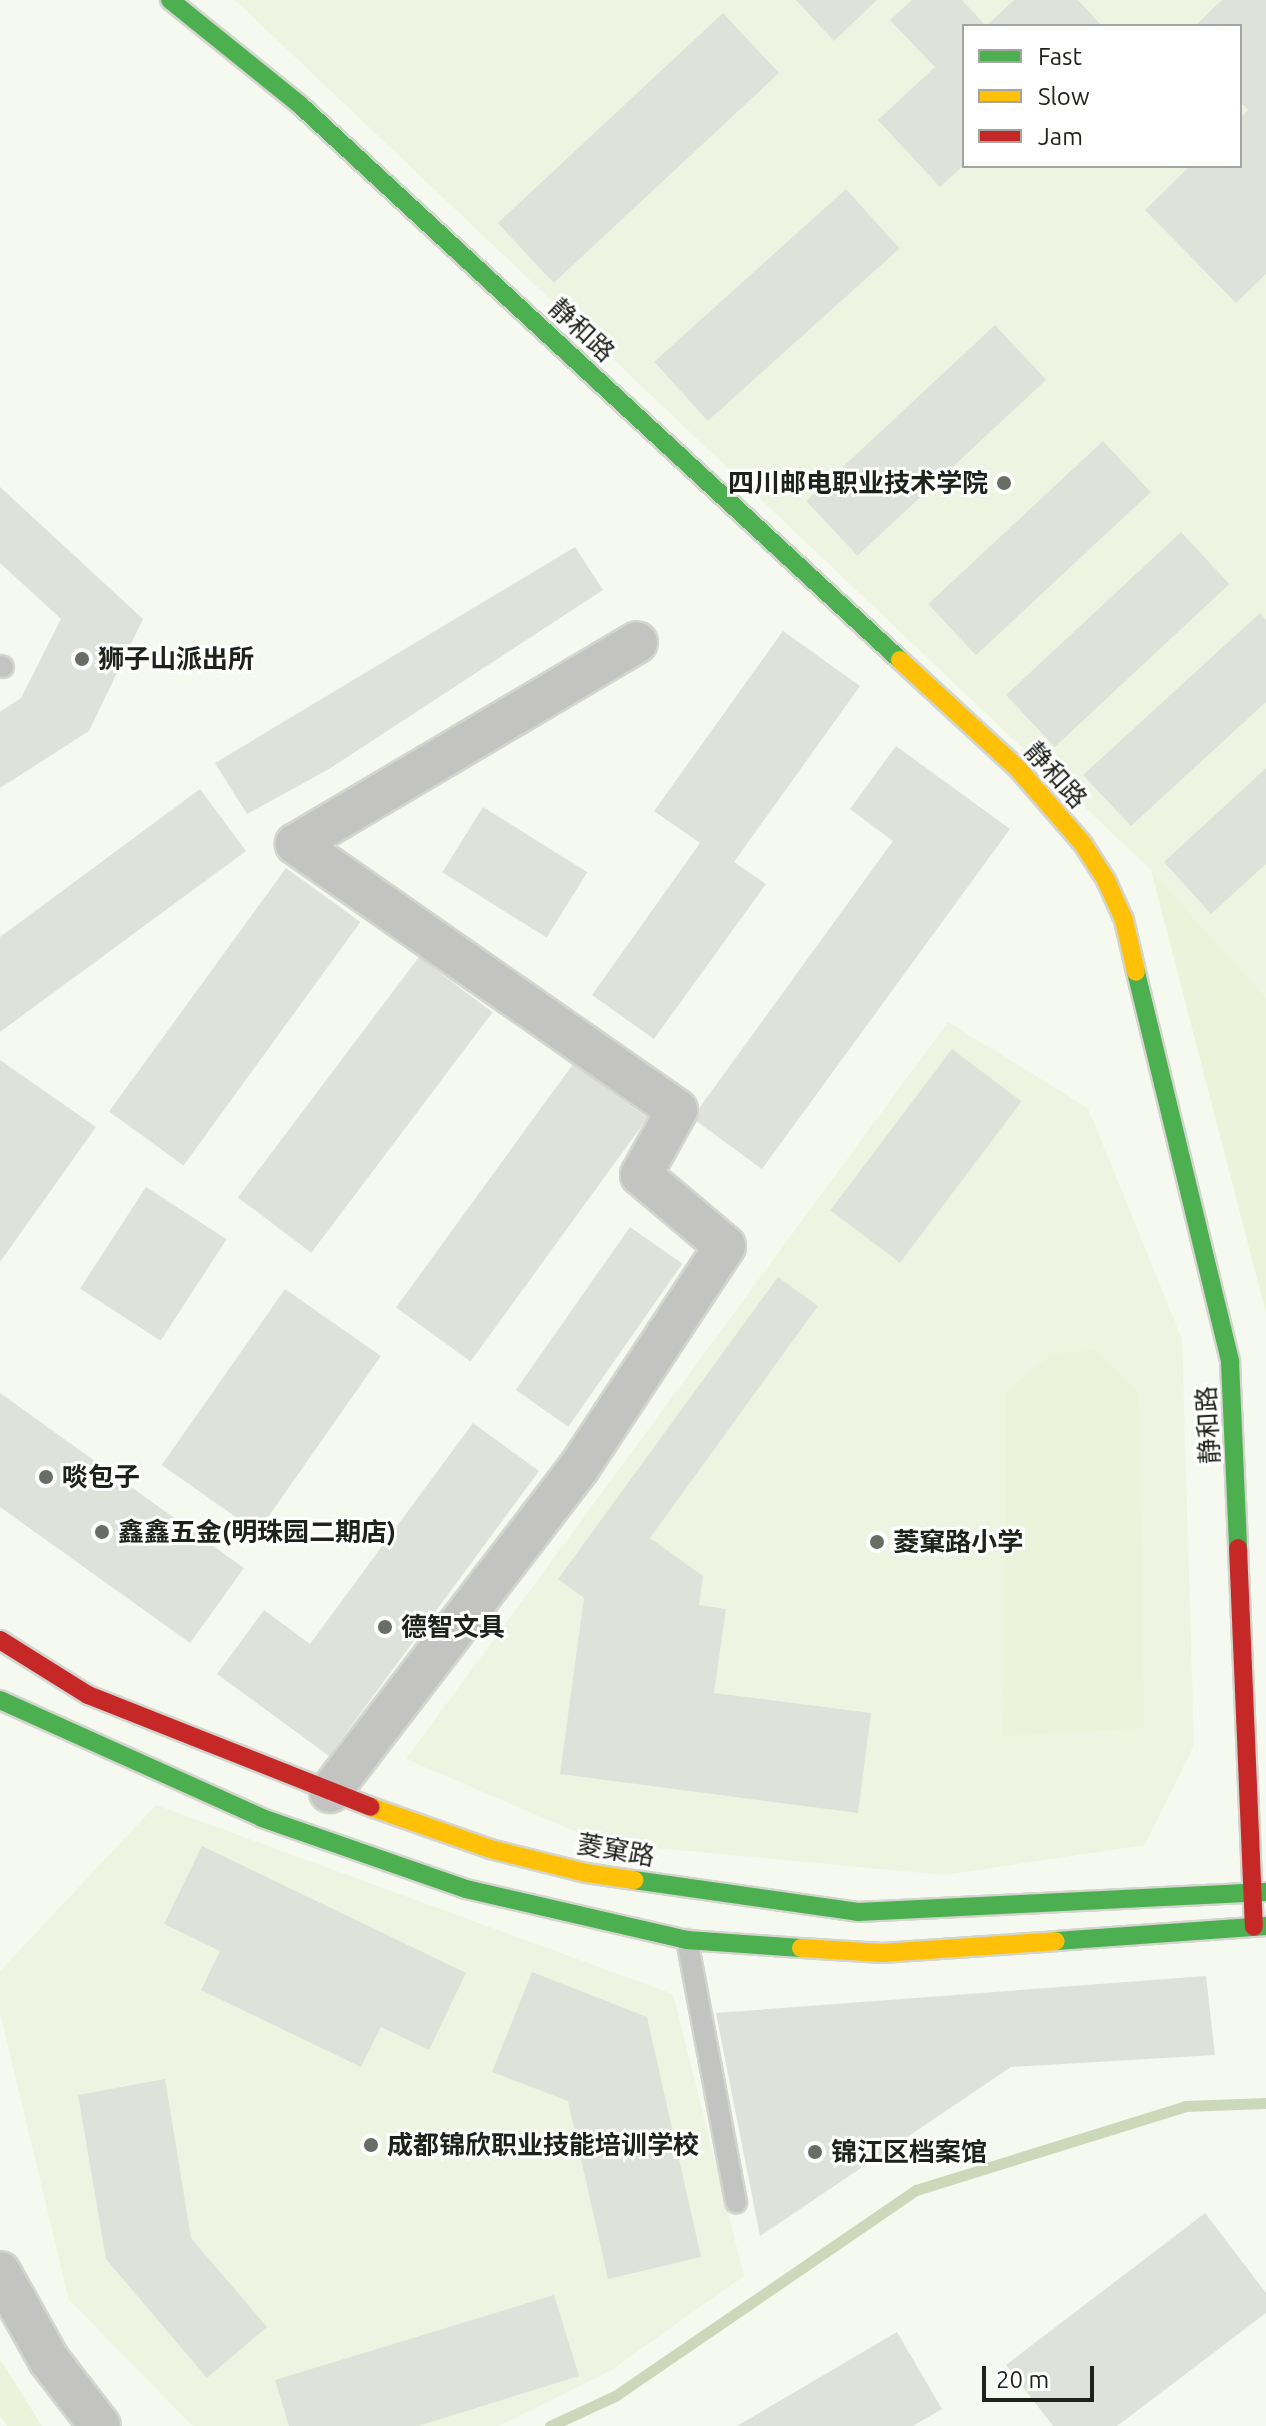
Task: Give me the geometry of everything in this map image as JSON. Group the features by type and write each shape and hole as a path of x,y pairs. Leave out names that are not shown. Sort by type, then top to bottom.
{"street":[{"name":"静和路","path":"170,0 300,105 1019,770 1083,844 1106,880 1124,920 1230,1362 1260,1926"},
{"path":"330,1792 578,1469 725,1246 641,1175 677,1110 296,844 637,642"},
{"name":"菱窠路","path":"0,1640 88,1695 330,1792 490,1849 586,1873 858,1912 1258,1893"},
{"path":"0,1700 277,1824 466,1889 687,1940 882,1953 1260,1926"},
{"path":"0,2272 49,2360 100,2426"}],"lane":[{"path":"687,1940 736,2202"}],"shaded area":[{"name":"四川邮电职业技术学院","path":"235,0 1266,0 1266,998 1151,870"},
{"path":"1151,870 1266,998 1266,1313"},
{"name":"菱窠路小学","path":"948,1022 1088,1108 1182,1339 1194,1745 1145,1845 945,1875 602,1843 406,1759"},
{"path":"1095,1350 1139,1393 1144,1728 1003,1736 1006,1392 1052,1354"},
{"name":"成都锦欣职业技能培训学校","path":"156,1805 673,1994 744,2276 610,2371 499,2426 193,2426 69,2300 0,2013 0,1971"},
{"path":"0,2359 42,2426 7,2426 0,2415"}],"building":[{"path":"796,0 877,0 834,41"},
{"path":"912,0 962,0 984,24 962,24 962,167 940,187 878,120 935,67 890,20"},
{"path":"1014,0 1078,0 1100,24 988,24"},
{"path":"1222,0 1266,0 1266,274 1236,303 1145,210 1188,168 1242,168 1242,116 1248,110 1242,104 1242,24 1197,24"},
{"path":"723,13 779,73 554,283 498,223"},
{"path":"846,189 900,248 708,421 654,362"},
{"path":"995,325 1046,380 857,556 806,501"},
{"path":"1103,441 1151,492 976,655 928,604"},
{"name":"狮子山派出所","path":"0,487 143,619 89,731 0,788 0,712 21,698 61,619 0,563"},
{"path":"1181,532 1229,584 1055,747 1006,695"},
{"path":"575,547 603,590 329,769 247,814 215,763"},
{"path":"1260,613 1266,620 1266,702 1131,826 1083,775"},
{"path":"783,631 860,686 734,862 766,884 654,1039 592,995 700,843 654,811"},
{"path":"896,746 1010,829 762,1169 692,1118 893,841 850,809"},
{"path":"1266,768 1266,864 1211,914 1164,862"},
{"path":"200,789 246,851 0,1032 0,937"},
{"path":"483,807 587,872 547,937 442,872"},
{"path":"286,868 360,922 184,1166 109,1112"},
{"path":"419,957 492,1012 311,1253 238,1197"},
{"path":"952,1049 1021,1101 900,1263 830,1210"},
{"path":"0,1060 96,1127 0,1262"},
{"path":"573,1064 647,1118 471,1362 396,1308"},
{"path":"146,1187 227,1239 161,1341 80,1288"},
{"path":"630,1227 682,1264 568,1427 516,1390"},
{"path":"778,1277 818,1306 650,1538 703,1576 699,1605 726,1609 714,1693 871,1713 858,1813 560,1774 584,1598 558,1579"},
{"path":"285,1289 381,1356 258,1532 162,1465"},
{"path":"0,1393 244,1568 190,1643 0,1507"},
{"path":"473,1423 539,1471 329,1756 217,1674 264,1610 310,1644"},
{"path":"202,1846 466,1973 429,2050 381,2027 361,2067 201,1990 220,1951 164,1924"},
{"path":"532,1972 647,2017 701,2257 608,2279 568,2101 492,2072"},
{"name":"锦江区档案馆","path":"1206,1976 1215,2055 1011,2067 760,2236 716,2013"},
{"path":"165,2079 191,2238 267,2327 207,2378 106,2259 78,2095"},
{"path":"1205,2213 1266,2293 1266,2313 1117,2426 1053,2426 1006,2365"},
{"path":"554,2295 579,2376 418,2426 289,2426 275,2380"},
{"path":"897,2332 942,2409 913,2426 737,2426"}],"waterway":[{"path":"550,2426 615,2396 916,2190 1185,2106 1266,2103"}],"traffic: fast":[{"path":"170,0 300,105 900,660"},
{"path":"1136,972 1230,1362 1238,1548"},
{"path":"0,1700 262,1818 466,1889 687,1940 801,1948"},
{"path":"634,1880 858,1912 1266,1892"},
{"path":"1056,1941 1266,1926"}],"traffic: slow":[{"path":"900,660 1019,770 1083,844 1106,880 1124,920 1136,972"},
{"path":"371,1807 490,1849 586,1873 634,1880"},
{"path":"801,1948 882,1953 1056,1941"}],"traffic: jam":[{"path":"1238,1548 1254,1927"},
{"path":"0,1640 88,1695 371,1807"}],"place":[{"name":"四川邮电职业技术学院","path":"1004,483"},
{"name":"狮子山派出所","path":"82,659"},
{"name":"啖包子","path":"46,1477"},
{"name":"鑫鑫五金(明珠园二期店)","path":"102,1532"},
{"name":"菱窠路小学","path":"877,1542"},
{"name":"德智文具","path":"385,1627"},
{"name":"成都锦欣职业技能培训学校","path":"371,2145"},
{"name":"锦江区档案馆","path":"815,2152"}]}
